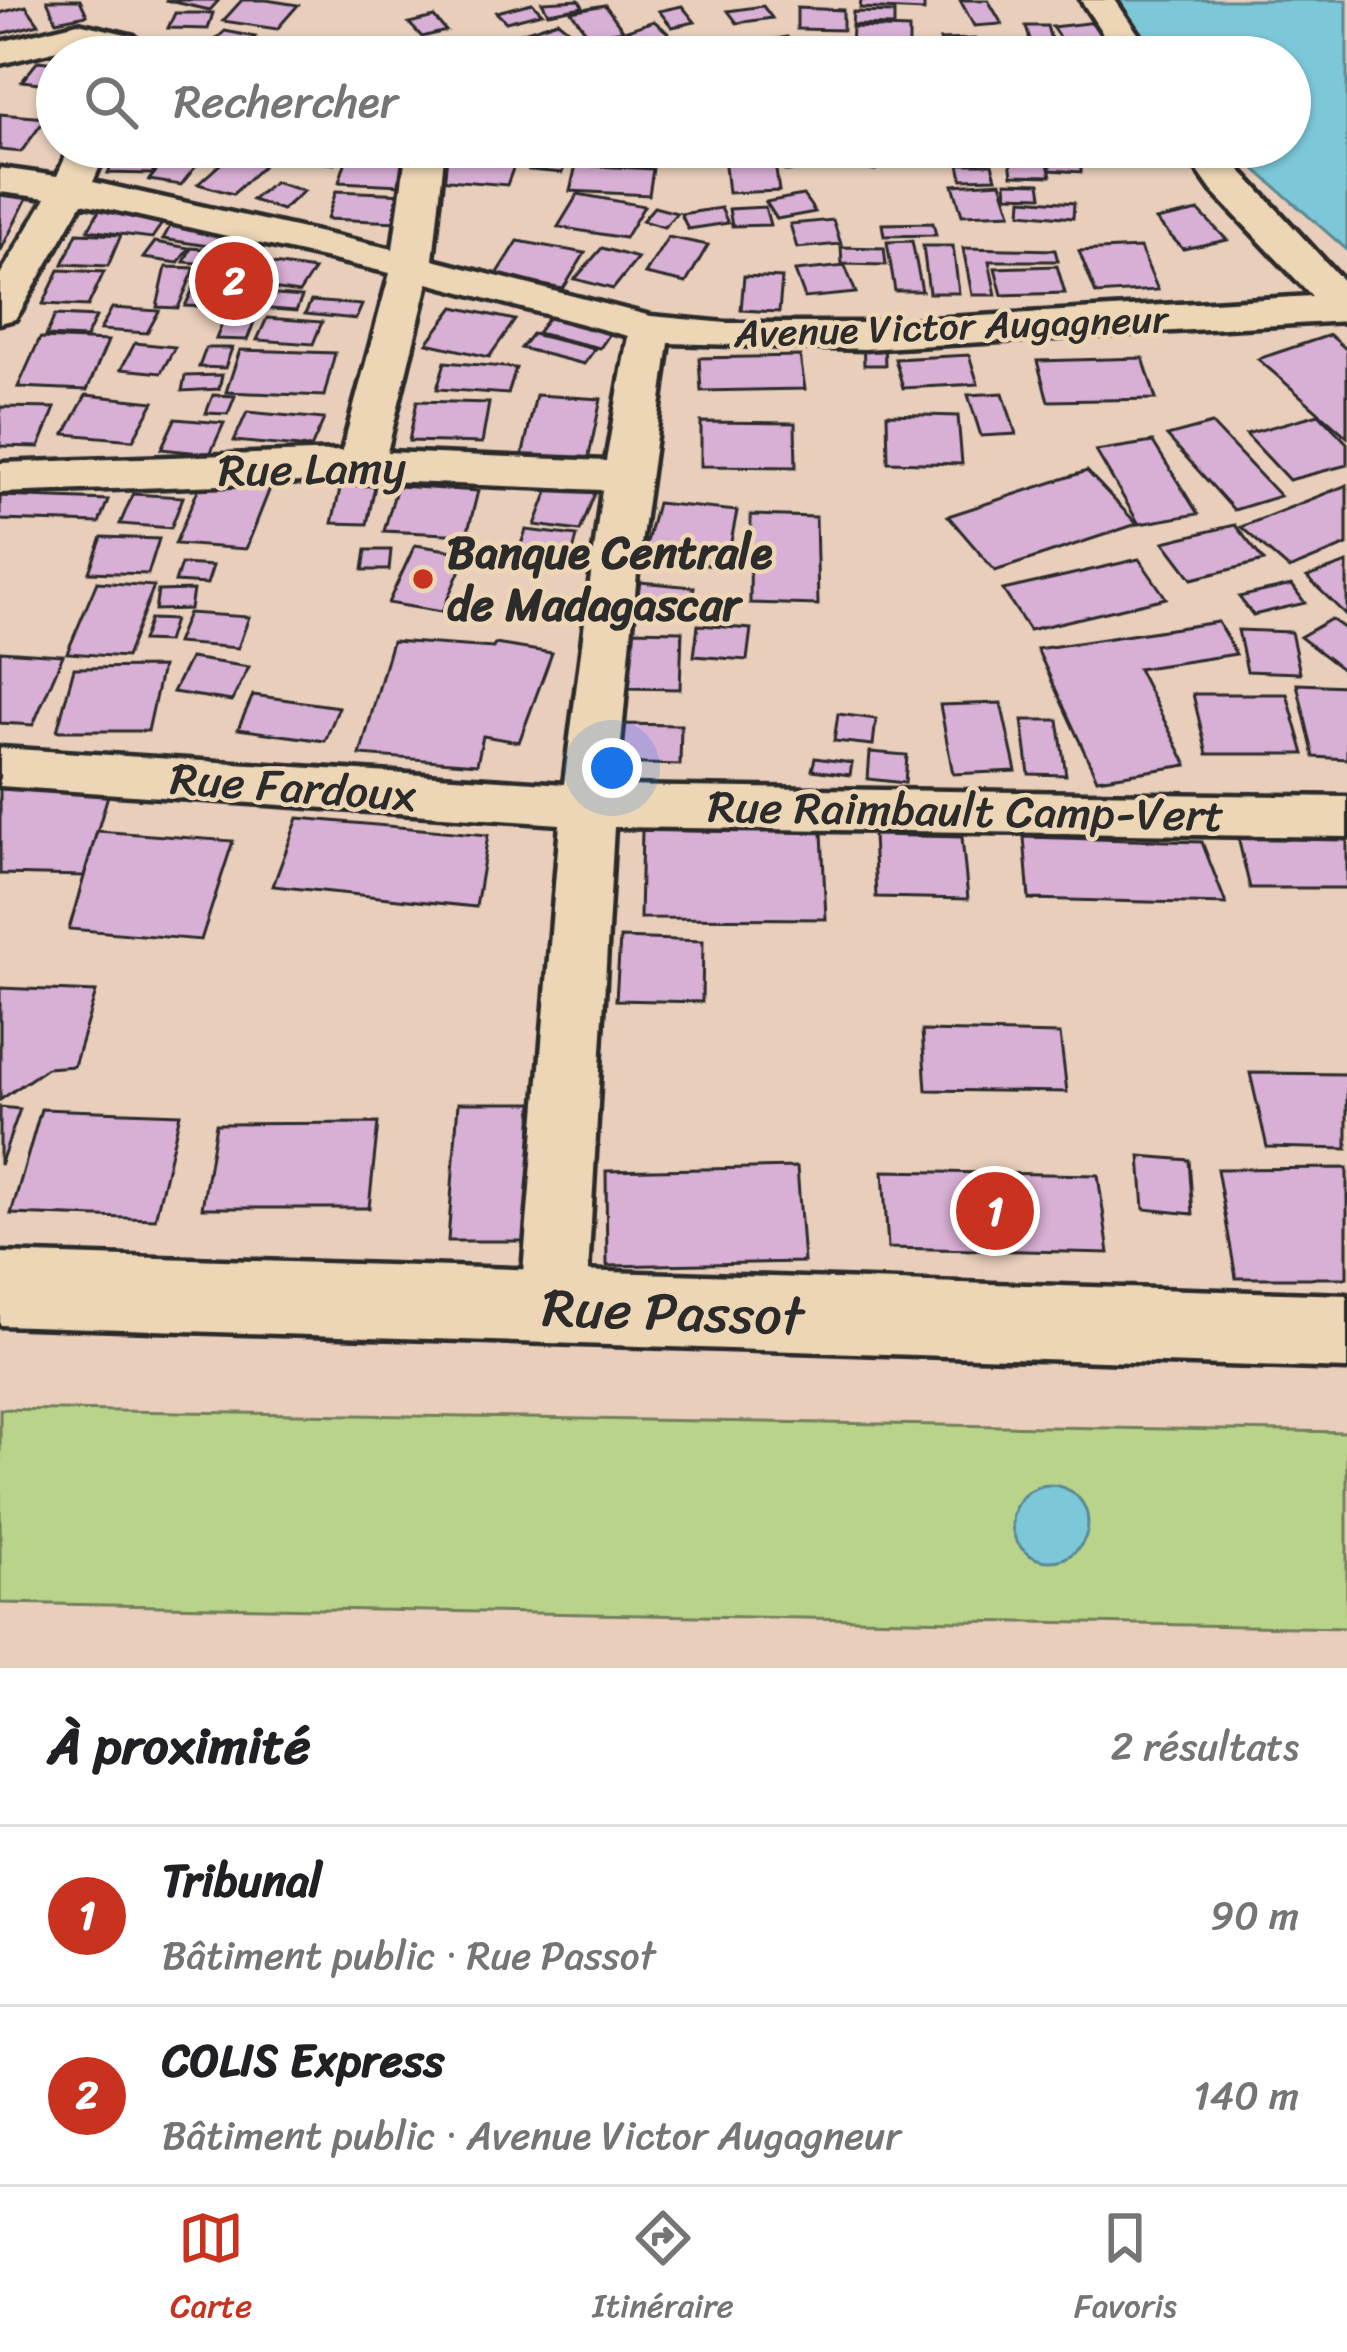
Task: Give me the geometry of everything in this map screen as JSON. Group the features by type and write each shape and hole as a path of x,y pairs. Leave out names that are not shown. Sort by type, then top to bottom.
{"main road":[{"name":"Rue Passot","path":"0,1289 1347,1332"}],"street":[{"path":"1098,0 1122,36"},
{"path":"0,53 36,44"},
{"path":"0,310 80,168"},
{"path":"362,465 411,271 423,168"},
{"path":"1215,168 1346,308"},
{"name":"Avenue Victor Augagneur","path":"0,180 71,189 298,237 411,271 650,329 726,336 864,336 1346,308"},
{"path":"553,1309 585,806 624,476 650,329"},
{"name":"Rue Lamy","path":"0,478 362,465 624,476"},
{"name":"Rue Fardoux","path":"0,767 585,806"},
{"name":"Rue Raimbault Camp-Vert","path":"585,806 1347,817"}],"green space":[{"path":"0,1409 1347,1432 1347,1628 0,1603"}],"water":[{"path":"1115,0 1347,0 1347,250 1254,168 1311,168 1311,36 1143,36"},
{"path":"1050,1485 1077,1496 1088,1523 1077,1550 1050,1561 1023,1550 1012,1523 1023,1496"}],"building":[{"path":"47,0 80,0 87,15 56,21"},
{"path":"165,0 219,0 210,10"},
{"path":"242,0 298,5 277,29 223,21"},
{"path":"579,0 583,7 548,13 542,2"},
{"path":"861,0 924,0 924,11 860,8"},
{"path":"960,0 988,0 1002,24 974,26"},
{"path":"532,3 542,13 506,22 496,12"},
{"path":"605,5 623,30 589,36 571,11"},
{"path":"26,6 39,24 0,34 0,13"},
{"path":"682,6 695,22 672,27 659,11"},
{"path":"763,6 772,18 737,23 728,11"},
{"path":"797,8 843,10 843,30 797,29"},
{"path":"853,12 894,13 894,26 852,25"},
{"path":"175,13 213,13 208,29 168,28"},
{"path":"434,17 446,31 421,36 409,23"},
{"path":"1114,20 1126,36 1058,36 1052,27"},
{"path":"558,21 576,36 528,36 523,32"},
{"path":"654,21 672,36 634,36 627,30"},
{"path":"1026,26 1047,26 1050,36 1029,36"},
{"path":"852,27 909,29 909,36 852,36"},
{"path":"36,64 36,83 22,81"},
{"path":"0,114 36,117 36,132 21,152 0,150"},
{"path":"110,168 154,168 152,174 108,173"},
{"path":"159,168 194,168 181,185 149,180"},
{"path":"216,168 261,168 233,194 198,184"},
{"path":"344,168 405,168 401,185 339,182"},
{"path":"441,168 513,168 507,185 437,179"},
{"path":"530,168 564,168 562,173"},
{"path":"575,168 653,169 649,195 570,191"},
{"path":"725,168 776,168 779,191 728,193"},
{"path":"960,168 993,168 996,178 962,179"},
{"path":"1011,168 1049,168 1051,176 1012,175"},
{"path":"1081,168 1081,172 1050,170"},
{"path":"274,182 304,191 282,210 252,200"},
{"path":"1001,182 1011,213 962,215 953,185"},
{"path":"1006,182 1040,183 1042,196 1007,195"},
{"path":"0,187 32,188 0,252"},
{"path":"336,191 406,194 399,222 327,219"},
{"path":"578,194 644,206 625,238 558,227"},
{"path":"803,195 815,212 777,219 766,202"},
{"path":"1022,199 1074,203 1073,218 1021,213"},
{"path":"101,207 170,212 152,238 88,230"},
{"path":"654,207 677,213 664,227 642,221"},
{"path":"765,207 770,225 732,226 729,209"},
{"path":"721,208 728,223 688,229 681,214"},
{"path":"1199,211 1227,240 1183,249 1156,220"},
{"path":"833,220 841,244 797,248 790,224"},
{"path":"173,221 231,234 221,248 163,239"},
{"path":"933,223 936,235 884,236 882,224"},
{"path":"77,233 121,235 108,266 63,264"},
{"path":"668,237 708,245 686,283 645,274"},
{"path":"518,241 585,253 563,289 496,276"},
{"path":"912,241 922,291 895,291 887,242"},
{"path":"155,242 189,248 178,263 143,258"},
{"path":"923,246 953,246 959,293 929,293"},
{"path":"841,247 884,248 886,265 842,264"},
{"path":"191,248 217,250 210,264 184,262"},
{"path":"602,248 638,258 613,289 575,279"},
{"path":"963,248 1055,250 1058,261 989,261 996,295 972,295"},
{"path":"1140,248 1158,290 1096,294 1079,251"},
{"path":"227,255 261,257 255,270 221,267"},
{"path":"273,264 314,270 299,293 258,287"},
{"path":"845,266 856,293 805,298 795,271"},
{"path":"1057,266 1065,293 1002,295 995,268"},
{"path":"166,267 195,268 178,308 157,307"},
{"path":"59,270 104,272 88,306 43,304"},
{"path":"213,274 250,275 246,285 209,284"},
{"path":"744,276 782,278 779,312 741,310"},
{"path":"195,285 216,286 207,307 185,306"},
{"path":"265,294 302,297 296,311 258,308"},
{"path":"311,301 362,305 356,319 305,314"},
{"path":"454,307 515,320 489,357 427,343"},
{"path":"112,308 159,311 147,333 100,330"},
{"path":"55,315 96,317 86,338 46,336"},
{"path":"225,316 256,317 247,340 216,339"},
{"path":"549,317 611,332 600,348 537,333"},
{"path":"267,318 322,322 313,344 257,340"},
{"path":"532,334 595,349 584,364 521,348"},
{"path":"1330,335 1347,350 1347,437 1258,359"},
{"path":"40,338 108,341 87,390 18,387"},
{"path":"863,340 884,340 885,365 864,365"},
{"path":"135,343 175,347 161,373 121,369"},
{"path":"206,348 232,348 225,368 199,367"},
{"path":"240,350 335,353 324,396 226,392"},
{"path":"969,355 978,384 903,388 895,359"},
{"path":"800,356 805,389 701,391 699,358"},
{"path":"1143,358 1156,399 1048,401 1037,361"},
{"path":"445,362 516,368 508,394 437,389"},
{"path":"222,375 219,389 182,391 185,376"},
{"path":"1003,393 1016,434 981,436 968,395"},
{"path":"86,395 154,402 133,440 65,434"},
{"path":"213,395 235,396 228,414 206,413"},
{"path":"536,395 601,399 588,461 522,457"},
{"path":"417,401 489,403 482,443 409,441"},
{"path":"0,407 55,408 39,447 0,446"},
{"path":"247,412 324,419 311,448 234,441"},
{"path":"887,414 958,416 962,464 888,462"},
{"path":"1319,414 1347,443 1347,465 1289,480 1246,434"},
{"path":"175,419 224,423 210,454 161,449"},
{"path":"701,422 795,423 796,467 701,466"},
{"path":"1212,424 1280,496 1234,510 1167,436"},
{"path":"1153,442 1198,514 1139,524 1096,451"},
{"path":"1087,471 1137,524 995,571 948,516"},
{"path":"203,478 272,483 246,549 175,544"},
{"path":"341,485 375,486 367,524 332,523"},
{"path":"1347,485 1347,545 1289,569 1241,527"},
{"path":"397,486 478,491 467,535 384,531"},
{"path":"550,486 595,493 580,531 535,525"},
{"path":"133,494 183,497 171,528 120,524"},
{"path":"0,496 108,500 99,523 0,520"},
{"path":"657,503 737,511 726,567 643,558"},
{"path":"751,515 816,517 818,605 750,603"},
{"path":"1235,525 1264,561 1192,579 1164,542"},
{"path":"526,530 577,536 572,556 519,550"},
{"path":"102,537 159,539 148,574 89,572"},
{"path":"415,545 467,553 442,612 388,603"},
{"path":"366,550 391,550 389,570 363,570"},
{"path":"1139,559 1166,598 1029,630 1003,590"},
{"path":"1347,563 1347,616 1307,577"},
{"path":"181,564 213,566 207,584 175,582"},
{"path":"97,582 154,586 126,657 67,653"},
{"path":"640,582 694,587 690,609 636,604"},
{"path":"1292,585 1305,603 1253,615 1239,597"},
{"path":"193,590 190,609 155,610 158,591"},
{"path":"188,613 249,617 238,648 176,643"},
{"path":"150,619 174,620 167,642 142,641"},
{"path":"1331,619 1347,630 1347,673 1300,637"},
{"path":"1218,622 1236,654 1138,669 1187,765 1097,779 1037,649"},
{"path":"698,625 751,629 747,660 694,656"},
{"path":"628,630 682,631 680,689 624,688"},
{"path":"1238,630 1291,632 1300,673 1247,671"},
{"path":"392,641 493,648 495,644 552,653 519,742 483,736 477,764 360,755"},
{"path":"0,651 63,655 33,725 0,723"},
{"path":"190,658 249,667 232,701 173,692"},
{"path":"162,667 148,731 57,731 74,668"},
{"path":"1297,684 1347,686 1347,759 1314,757"},
{"path":"1193,694 1287,694 1304,754 1207,754"},
{"path":"253,695 339,707 325,741 238,729"},
{"path":"1001,703 1016,771 953,774 940,705"},
{"path":"838,714 876,719 873,745 834,741"},
{"path":"1022,720 1058,720 1066,775 1029,774"},
{"path":"616,724 681,725 680,765 613,763"},
{"path":"870,752 907,755 905,783 868,779"},
{"path":"815,758 852,763 850,775 812,770"},
{"path":"0,779 112,782 84,876 0,874"},
{"path":"298,818 488,835 476,907 273,886"},
{"path":"1236,829 1347,830 1347,888 1250,888"},
{"path":"642,830 822,832 826,919 640,918"},
{"path":"97,831 233,841 201,940 69,929"},
{"path":"873,835 962,837 968,899 876,897"},
{"path":"1024,837 1202,842 1226,904 1029,899"},
{"path":"620,938 703,941 702,1002 616,1000"},
{"path":"0,988 96,992 74,1066 47,1068 0,1100"},
{"path":"922,1031 1060,1034 1067,1092 926,1090"},
{"path":"1250,1073 1347,1074 1347,1149 1267,1147"},
{"path":"458,1103 533,1103 526,1241 448,1241"},
{"path":"0,1107 20,1109 0,1165"},
{"path":"41,1109 180,1114 155,1219 11,1214"},
{"path":"378,1123 369,1208 202,1208 216,1124"},
{"path":"1140,1156 1189,1160 1193,1214 1144,1209"},
{"path":"797,1167 804,1262 607,1266 606,1171"},
{"path":"1347,1168 1347,1278 1236,1278 1217,1169"},
{"path":"883,1171 1098,1175 1109,1253 888,1248"}],"place":[{"name":"COLIS Express","path":"234,281"},
{"name":"Banque Centrale de Madagascar","path":"423,579"},
{"name":"Tribunal","path":"995,1211"}]}
